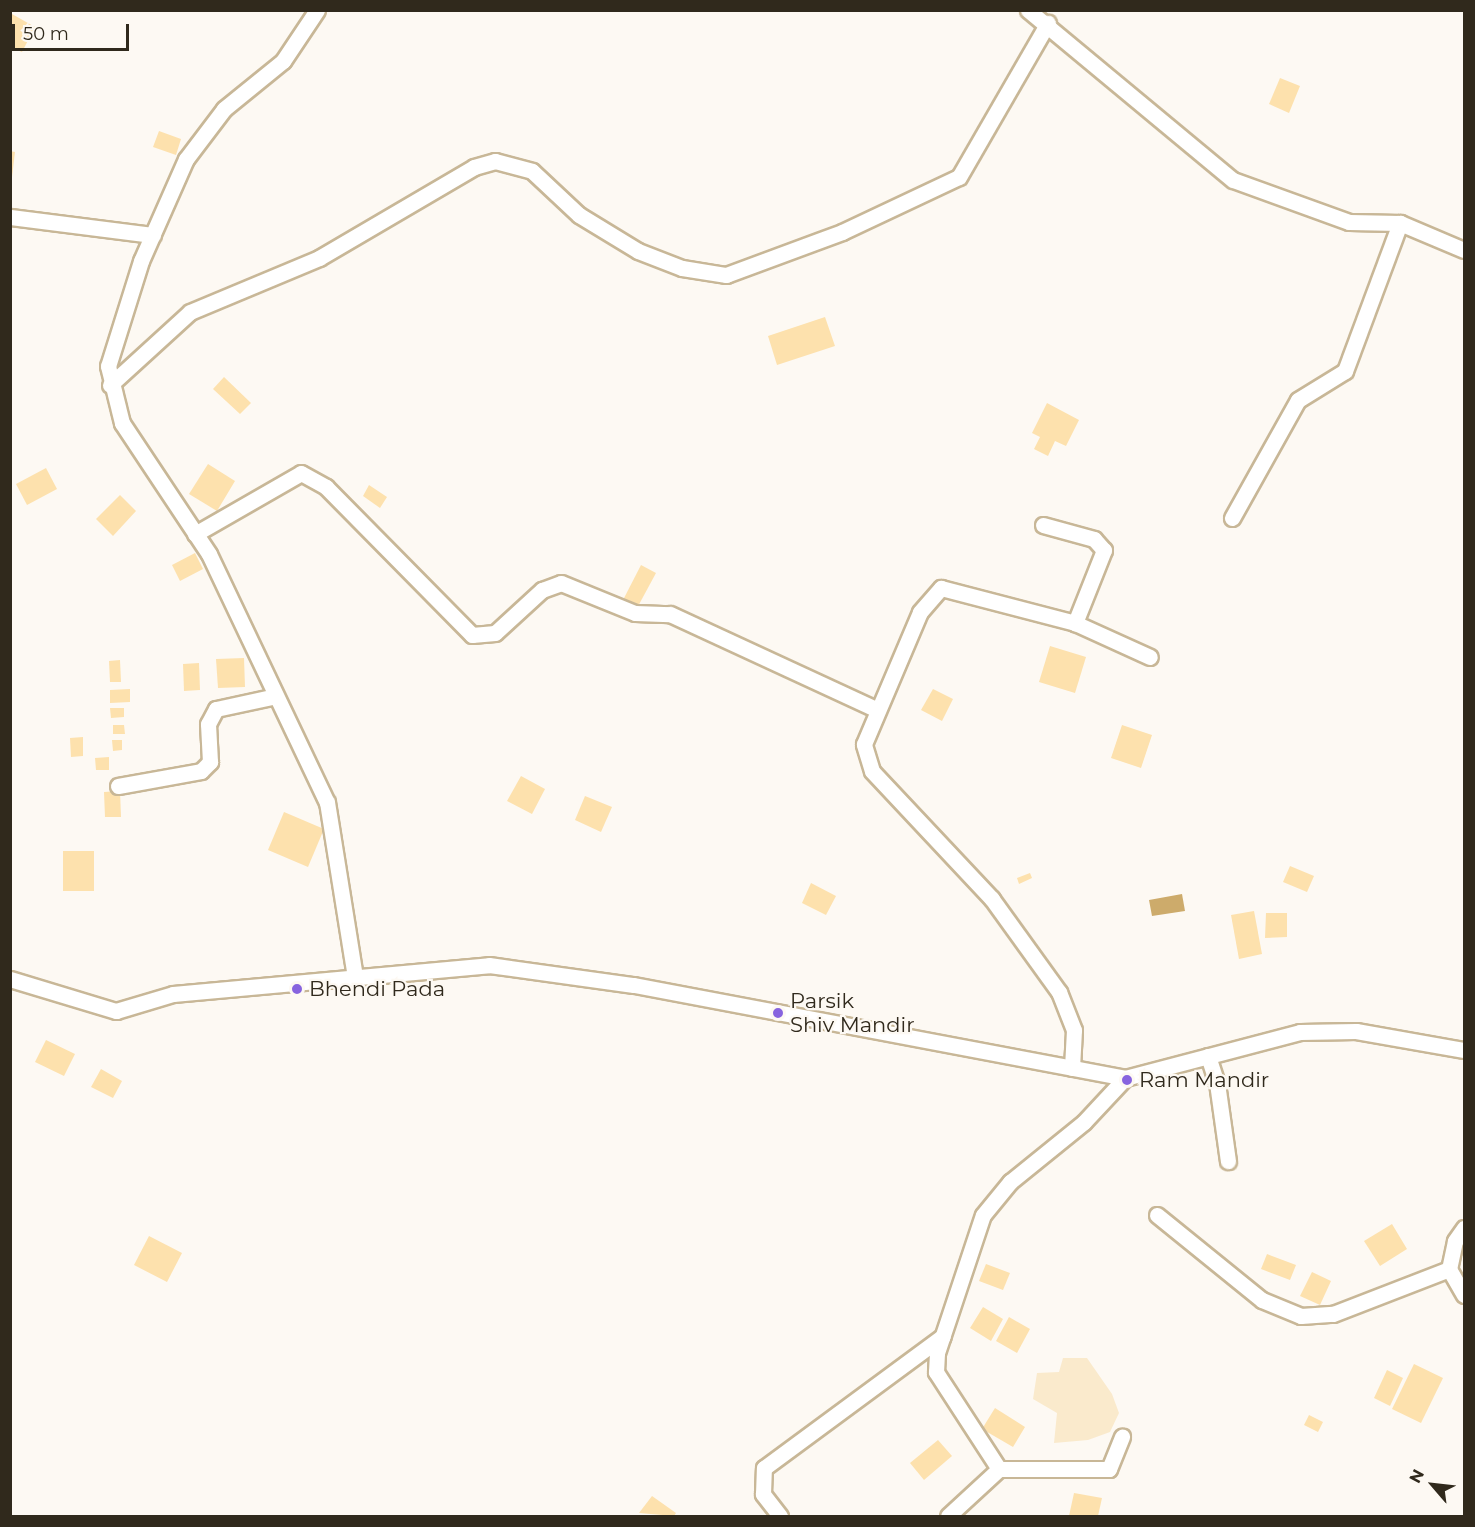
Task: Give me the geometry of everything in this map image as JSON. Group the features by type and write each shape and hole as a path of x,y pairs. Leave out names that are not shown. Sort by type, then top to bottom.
{"street":[{"path":"317,10 284,61 224,109 186,159 153,235 108,366 110,385 122,423 195,534 327,802 355,976"},
{"path":"1028,10 1048,23 1233,180 1349,222 1400,223 1464,250"},
{"path":"110,385 189,312 319,258 474,167 495,161 532,171 579,215 638,251 682,268 726,275 843,232 959,177 971,165 1048,23"},
{"path":"10,217 153,235"},
{"path":"1232,518 1298,400 1345,371 1400,223"},
{"path":"195,534 301,473 326,487 472,635 495,633 542,590 561,583 635,613 670,614 876,709"},
{"path":"1043,525 1094,539 1104,550 1075,623"},
{"path":"1072,1068 1074,1030 1059,992 992,899 865,758 876,709 920,612 941,588 1075,623 1150,657"},
{"path":"118,786 201,771 210,762 208,724 216,709 276,696"},
{"path":"10,979 116,1011 173,994 286,987 355,976 489,965 634,985 1125,1078 1208,1056 1322,1031 1356,1031 1464,1050"},
{"path":"1208,1056 1218,1083 1222,1148 1228,1161"},
{"path":"999,1469 936,1372 943,1336 983,1215 1010,1182 1084,1122 1125,1078"},
{"path":"1157,1215 1262,1300 1301,1316 1333,1314 1449,1269"},
{"path":"1464,1228 1455,1241 1449,1269 1464,1295"},
{"path":"780,1516 763,1494 764,1468 943,1336"},
{"path":"948,1516 999,1469 1109,1469 1122,1436"}],"shaded area":[{"path":"1182,894 1185,911 1152,916 1149,900"},
{"path":"1063,1358 1087,1358 1112,1394 1119,1413 1110,1432 1088,1440 1054,1443 1057,1413 1033,1399 1037,1373 1059,1372"}],"building":[{"path":"12,14 35,27 22,52 10,47"},
{"path":"1280,78 1300,86 1289,113 1269,104"},
{"path":"159,131 181,139 176,155 153,147"},
{"path":"10,151 15,152 12,177 10,177"},
{"path":"825,317 835,346 777,365 768,336"},
{"path":"224,377 251,403 240,414 213,389"},
{"path":"1047,403 1079,420 1066,446 1055,441 1048,456 1034,449 1040,437 1032,433"},
{"path":"208,464 235,481 217,511 189,494"},
{"path":"46,468 57,489 27,505 16,484"},
{"path":"369,485 387,497 380,508 363,496"},
{"path":"120,495 136,511 113,536 96,519"},
{"path":"195,553 203,569 180,581 172,565"},
{"path":"641,565 656,573 636,610 622,602"},
{"path":"1050,646 1086,657 1075,693 1039,682"},
{"path":"244,658 245,687 218,688 216,659"},
{"path":"120,660 121,682 110,682 109,661"},
{"path":"199,663 200,690 184,691 183,664"},
{"path":"130,689 130,702 110,703 110,690"},
{"path":"933,689 953,699 942,721 921,710"},
{"path":"110,708 124,708 124,717 111,718"},
{"path":"113,725 124,725 125,734 113,734"},
{"path":"1122,725 1152,735 1141,768 1111,758"},
{"path":"83,737 83,756 71,757 70,738"},
{"path":"112,740 122,740 122,750 113,751"},
{"path":"109,757 109,770 96,770 95,758"},
{"path":"521,776 545,789 532,814 507,801"},
{"path":"120,791 121,817 105,817 104,792"},
{"path":"585,796 612,807 601,832 575,820"},
{"path":"284,812 324,829 308,867 268,850"},
{"path":"63,851 94,851 94,891 63,891"},
{"path":"1290,866 1314,876 1307,892 1283,882"},
{"path":"1030,873 1032,878 1019,884 1017,878"},
{"path":"811,883 836,896 826,915 802,903"},
{"path":"1254,911 1262,954 1239,959 1231,915"},
{"path":"1266,913 1287,913 1287,937 1265,938"},
{"path":"46,1040 75,1054 64,1076 35,1062"},
{"path":"101,1069 122,1081 113,1098 91,1087"},
{"path":"1392,1224 1407,1249 1380,1266 1364,1241"},
{"path":"149,1236 182,1253 167,1282 134,1265"},
{"path":"1267,1254 1296,1265 1290,1280 1261,1269"},
{"path":"986,1264 1010,1273 1003,1290 979,1281"},
{"path":"1312,1272 1331,1281 1320,1305 1300,1296"},
{"path":"983,1307 1003,1319 991,1341 970,1328"},
{"path":"1009,1317 1030,1329 1017,1353 996,1341"},
{"path":"1414,1364 1443,1378 1421,1423 1392,1409"},
{"path":"1387,1370 1403,1378 1390,1406 1374,1398"},
{"path":"995,1408 1025,1427 1013,1447 982,1429"},
{"path":"1309,1415 1323,1422 1318,1432 1304,1425"},
{"path":"938,1440 952,1456 924,1480 910,1463"},
{"path":"1074,1493 1102,1498 1098,1516 1069,1516"},
{"path":"652,1496 676,1513 674,1516 639,1513"}],"place":[{"name":"Bhendi Pada","path":"297,989"},
{"name":"Parsik Shiv Mandir","path":"778,1013"},
{"name":"Ram Mandir","path":"1127,1080"}]}
